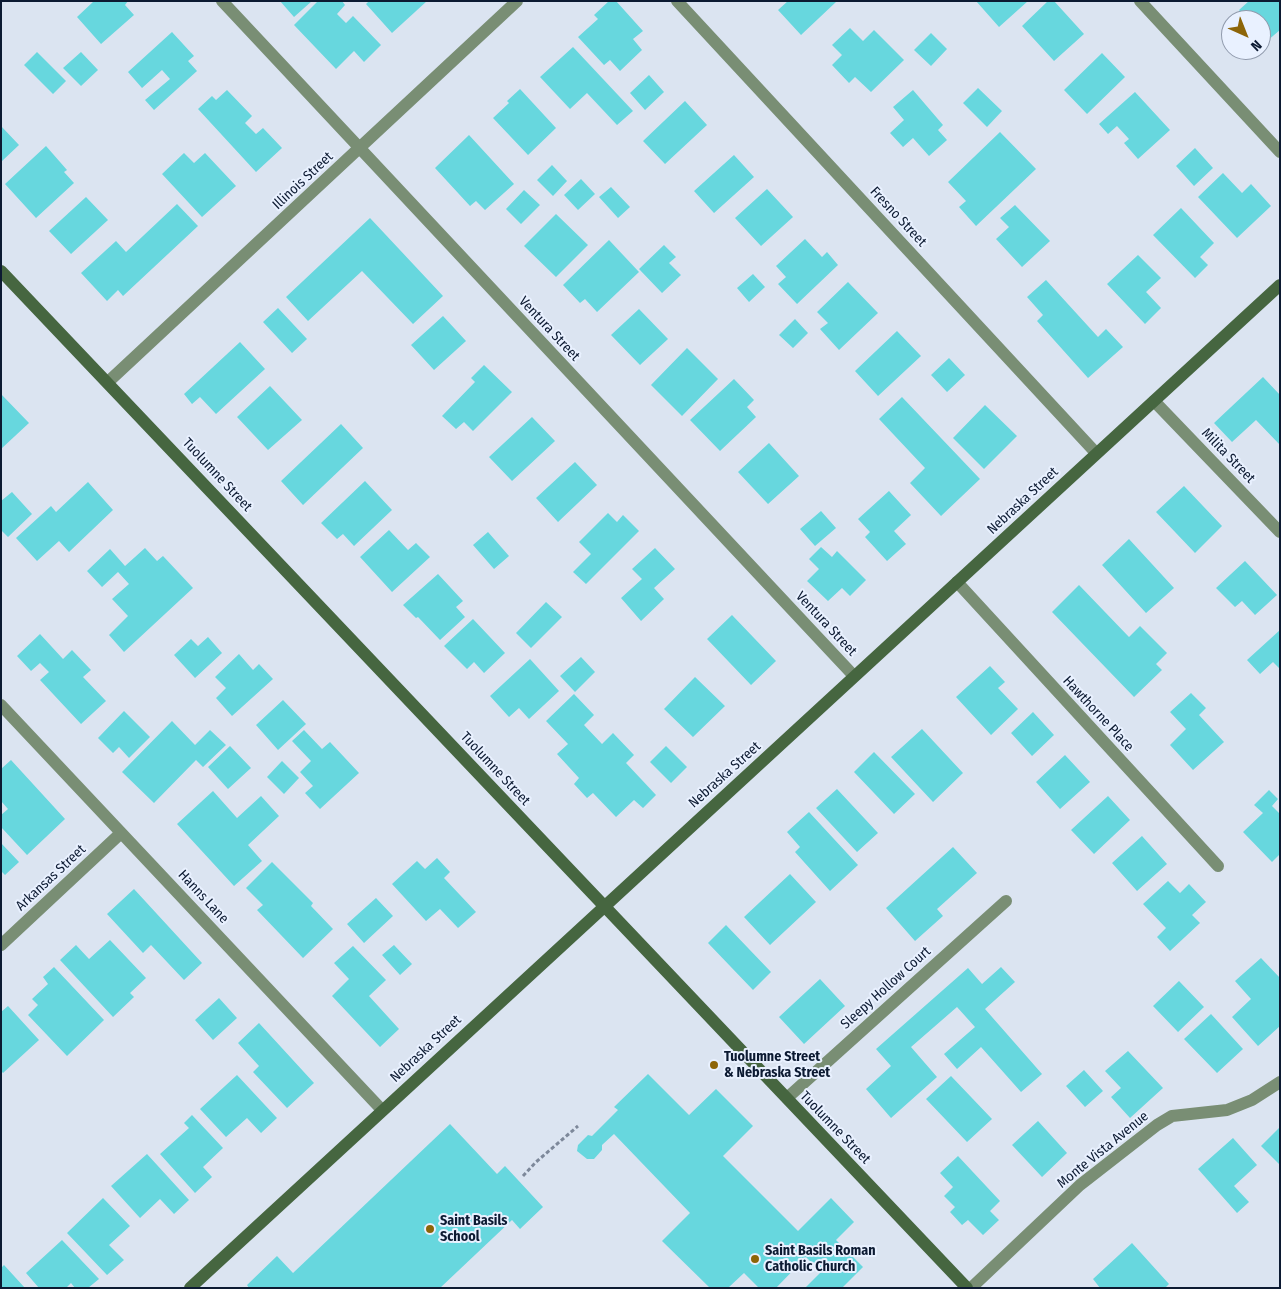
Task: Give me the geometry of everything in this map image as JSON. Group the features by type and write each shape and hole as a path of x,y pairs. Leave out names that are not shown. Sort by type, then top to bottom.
{"street":[{"name":"Ventura Street","path":"222,1 854,676"},
{"name":"Illinois Street","path":"108,382 517,1"},
{"name":"Fresno Street","path":"677,1 1096,453"},
{"path":"1140,1 1280,152"},
{"name":"Tuolumne Street","path":"1,271 967,1288"},
{"name":"Nebraska Street","path":"198,1285 382,1110 1280,285"},
{"name":"Milita Street","path":"1154,402 1280,532"},
{"name":"Hawthorne Place","path":"957,582 1218,866"},
{"name":"Hanns Lane","path":"1,705 382,1110"},
{"name":"Arkansas Street","path":"1,945 121,833"},
{"name":"Sleepy Hollow Court","path":"786,1098 1006,901"},
{"name":"Monte Vista Avenue","path":"971,1288 1080,1185 1157,1125 1172,1116 1227,1110 1252,1100 1280,1082"}],"path":[{"path":"523,1176 536,1162 578,1126"}],"building":[{"path":"94,1 128,1 125,5 134,15 101,44 77,17"},
{"path":"280,1 312,1 294,17"},
{"path":"318,1 342,1 345,5 337,14 346,23 353,16 381,45 364,62 354,51 336,69 294,25"},
{"path":"369,1 427,1 392,33 366,4"},
{"path":"609,1 616,1 643,31 633,39 642,50 620,71 610,60 604,65 578,37 598,19 594,15"},
{"path":"788,1 836,2 801,35 778,10"},
{"path":"976,1 1028,1 999,27"},
{"path":"1048,1 1054,1 1084,34 1054,61 1022,26"},
{"path":"1249,1 1280,1 1280,30 1271,38 1271,10 1239,10"},
{"path":"850,28 863,41 874,30 904,60 871,92 855,77 849,83 832,65 842,55 832,45"},
{"path":"172,32 194,56 188,61 197,71 154,110 145,100 170,79 162,70 142,88 128,72"},
{"path":"931,33 947,49 931,66 914,50"},
{"path":"573,47 633,111 617,125 587,93 570,109 540,77"},
{"path":"37,52 66,81 53,94 24,65"},
{"path":"81,52 98,70 81,86 63,68"},
{"path":"1102,53 1125,77 1087,114 1064,90"},
{"path":"649,75 664,92 645,110 630,93"},
{"path":"978,88 1002,111 987,127 963,103"},
{"path":"520,89 556,128 528,155 493,118"},
{"path":"227,90 252,116 245,123 256,134 263,128 282,148 256,172 198,109 212,96 216,100"},
{"path":"913,90 943,125 938,130 947,140 929,156 913,138 903,147 890,133 904,120 893,107"},
{"path":"1135,92 1170,130 1138,159 1124,143 1129,139 1117,126 1108,134 1099,124"},
{"path":"685,101 707,125 665,164 643,141"},
{"path":"1,126 19,145 1,162"},
{"path":"1000,132 1036,169 976,226 959,207 966,201 948,182"},
{"path":"469,135 514,184 485,210 476,201 470,206 435,168"},
{"path":"46,146 67,170 64,172 74,183 36,218 5,184"},
{"path":"1195,148 1213,168 1194,186 1176,166"},
{"path":"184,153 194,163 205,153 236,186 202,217 162,174"},
{"path":"734,155 754,177 714,213 694,191"},
{"path":"552,165 567,181 553,196 537,180"},
{"path":"1223,173 1242,193 1251,184 1271,206 1237,238 1198,197"},
{"path":"581,179 595,194 578,210 564,195"},
{"path":"611,187 630,207 618,218 599,197"},
{"path":"767,189 793,217 761,246 735,218"},
{"path":"524,190 540,205 521,224 506,209"},
{"path":"86,197 108,220 71,254 49,231"},
{"path":"177,204 198,226 123,296 118,290 107,301 81,273 116,241 126,252"},
{"path":"1015,205 1050,241 1022,267 996,239 1009,227 1000,218"},
{"path":"1181,208 1214,243 1200,257 1208,265 1195,278 1153,235"},
{"path":"556,214 588,245 556,277 524,246"},
{"path":"370,218 443,296 413,324 362,271 308,321 286,297"},
{"path":"805,239 822,257 827,252 838,265 797,304 778,284 786,277 776,266"},
{"path":"609,240 639,272 597,312 585,299 580,303 563,285"},
{"path":"664,245 676,257 669,263 681,275 662,293 639,269"},
{"path":"1138,255 1161,278 1146,292 1161,308 1145,324 1107,284"},
{"path":"753,274 765,287 749,302 737,288"},
{"path":"1046,280 1098,337 1106,329 1123,347 1088,378 1037,321 1043,315 1027,297"},
{"path":"848,282 878,313 839,350 820,329 828,323 817,312"},
{"path":"278,308 307,339 292,353 263,322"},
{"path":"639,309 668,339 640,365 611,335"},
{"path":"443,316 466,341 434,370 411,345"},
{"path":"795,319 808,333 793,348 779,335"},
{"path":"897,331 921,356 878,396 855,371"},
{"path":"240,342 265,369 216,414 200,397 192,404 184,394"},
{"path":"687,348 718,379 682,416 651,385"},
{"path":"949,358 965,375 947,392 931,375"},
{"path":"484,365 512,392 473,431 464,422 456,429 442,416 475,382 471,378"},
{"path":"1263,377 1280,395 1280,445 1256,420 1232,442 1214,423"},
{"path":"734,379 754,400 747,407 756,417 720,451 690,420"},
{"path":"270,386 302,420 268,450 237,417"},
{"path":"1,394 29,423 1,449"},
{"path":"902,397 980,479 941,516 910,483 925,468 879,419"},
{"path":"985,405 1017,436 984,469 953,438"},
{"path":"532,417 555,441 512,481 489,457"},
{"path":"341,424 363,448 303,505 281,481"},
{"path":"769,443 799,476 768,504 738,472"},
{"path":"575,462 597,485 558,522 536,498"},
{"path":"365,481 392,510 354,546 343,534 337,539 321,523"},
{"path":"88,482 113,510 69,552 59,541 37,561 16,538 51,506 56,512"},
{"path":"1184,486 1222,526 1195,553 1156,512"},
{"path":"889,491 911,515 894,531 906,544 887,561 865,537 870,532 858,519"},
{"path":"12,492 32,514 8,537 1,530 1,501"},
{"path":"821,511 836,528 815,546 800,529"},
{"path":"608,513 617,522 623,515 639,531 586,584 573,572 591,554 579,542"},
{"path":"389,530 408,550 416,543 430,557 392,592 360,557"},
{"path":"488,532 509,556 494,569 473,545"},
{"path":"1129,539 1174,588 1146,613 1102,565"},
{"path":"821,547 832,557 837,551 866,580 850,596 842,588 828,601 807,581 819,569 809,559"},
{"path":"145,548 157,561 163,556 193,588 124,652 109,635 128,616 112,599 129,584 118,572 102,587 87,571 110,549 125,566"},
{"path":"655,548 675,569 654,588 664,599 641,621 621,598 642,579 632,569"},
{"path":"1245,561 1277,595 1255,615 1242,601 1235,607 1216,588"},
{"path":"438,574 463,601 456,607 465,617 440,640 418,617 416,618 403,605"},
{"path":"1079,585 1129,637 1140,626 1167,653 1156,664 1162,670 1134,697 1052,612"},
{"path":"546,602 562,617 531,648 516,633"},
{"path":"732,615 776,661 751,685 707,639"},
{"path":"473,619 505,653 484,673 474,662 467,669 444,646"},
{"path":"1280,630 1280,669 1273,662 1260,674 1247,660"},
{"path":"40,634 63,659 72,650 91,670 83,677 106,701 81,724 40,680 49,672 40,663 31,671 17,656"},
{"path":"208,637 222,653 195,678 174,655 191,639 198,646"},
{"path":"239,654 253,670 259,664 273,679 232,716 216,698 226,688 215,677"},
{"path":"581,657 595,672 575,692 560,676"},
{"path":"530,659 559,691 529,719 519,708 509,717 490,696"},
{"path":"990,666 1005,682 998,688 1018,709 991,735 956,697"},
{"path":"695,677 725,706 693,737 664,709"},
{"path":"1191,693 1206,708 1199,715 1224,742 1193,770 1170,745 1186,729 1170,712"},
{"path":"574,694 594,715 584,725 602,744 613,733 634,755 626,763 656,795 643,808 634,800 616,817 593,793 587,798 574,784 579,778 557,754 568,744 546,721"},
{"path":"283,700 306,724 278,750 256,725"},
{"path":"124,711 150,737 129,758 119,747 113,753 98,738"},
{"path":"1033,712 1054,735 1032,756 1011,733"},
{"path":"172,721 195,745 210,730 226,745 203,767 196,760 154,803 122,772"},
{"path":"922,729 963,773 933,802 891,757"},
{"path":"304,730 322,749 330,742 359,773 320,809 305,793 313,786 300,772 311,761 292,741"},
{"path":"230,746 251,768 228,789 208,767"},
{"path":"666,746 687,767 671,783 650,762"},
{"path":"874,752 915,794 894,814 854,772"},
{"path":"1065,755 1090,782 1060,809 1036,782"},
{"path":"11,760 65,819 27,855 1,827 1,815 8,809 1,801 1,769"},
{"path":"282,761 299,778 284,794 267,777"},
{"path":"837,789 878,833 857,852 816,808"},
{"path":"1269,790 1278,799 1272,806 1280,814 1280,854 1272,862 1243,832 1263,813 1254,805"},
{"path":"213,791 237,818 261,796 279,816 248,845 262,861 234,886 177,824"},
{"path":"1108,796 1130,820 1094,854 1071,830"},
{"path":"809,812 858,865 830,891 795,852 800,847 787,832"},
{"path":"1142,836 1167,864 1137,891 1112,863"},
{"path":"1,843 19,862 5,875 1,871"},
{"path":"953,847 977,873 937,909 943,916 915,941 886,908"},
{"path":"437,858 450,872 444,878 476,912 458,928 440,909 426,921 392,884 417,861 425,869"},
{"path":"272,862 313,903 311,906 333,929 303,958 257,910 263,905 246,888"},
{"path":"790,874 816,902 770,945 744,917"},
{"path":"1168,881 1180,893 1189,884 1206,902 1192,915 1200,923 1170,951 1157,937 1166,928 1143,904"},
{"path":"134,889 202,963 184,980 151,945 143,953 107,914"},
{"path":"376,898 393,916 364,943 347,924"},
{"path":"726,925 771,972 753,990 708,943"},
{"path":"110,940 146,978 130,993 134,997 113,1017 60,960 76,945 89,959"},
{"path":"394,945 412,964 400,975 382,955"},
{"path":"353,946 386,980 369,996 399,1029 380,1047 332,996 349,979 334,963"},
{"path":"1261,958 1280,978 1280,1026 1258,1046 1232,1017 1251,999 1235,981"},
{"path":"54,967 104,1020 67,1056 28,1015 38,1005 32,999 48,984 43,977"},
{"path":"1001,967 1015,982 985,1009 1042,1074 1021,1092 981,1047 957,1069 944,1054 975,1027 957,1007 911,1047 937,1077 891,1118 866,1089 891,1066 876,1049 968,968 982,984"},
{"path":"820,979 845,1006 804,1044 779,1017"},
{"path":"1179,981 1204,1007 1178,1032 1153,1006"},
{"path":"219,998 237,1018 213,1040 195,1020"},
{"path":"8,1006 39,1040 3,1073 1,1071 1,1012"},
{"path":"1211,1014 1243,1049 1217,1073 1184,1039"},
{"path":"259,1023 314,1083 287,1108 253,1072 259,1066 238,1043"},
{"path":"1128,1051 1163,1088 1130,1118 1111,1097 1121,1088 1105,1071"},
{"path":"1084,1070 1103,1091 1085,1107 1066,1086"},
{"path":"648,1074 689,1115 716,1089 753,1126 723,1156 798,1231 831,1198 854,1222 836,1240 863,1267 842,1288 805,1288 821,1272 806,1257 776,1288 759,1288 744,1273 728,1288 710,1288 662,1241 690,1213 614,1134 602,1145 602,1150 594,1159 587,1159 577,1151 578,1145 588,1135 592,1136 618,1110 614,1107"},
{"path":"237,1075 277,1118 261,1133 247,1118 226,1137 200,1109"},
{"path":"951,1076 992,1119 967,1142 926,1099"},
{"path":"192,1115 223,1148 203,1167 212,1177 195,1193 160,1154 189,1128 184,1123"},
{"path":"1038,1121 1067,1153 1042,1177 1012,1145"},
{"path":"450,1124 497,1174 505,1166 543,1207 520,1229 512,1220 440,1288 249,1288 247,1285 277,1256 293,1273"},
{"path":"1280,1127 1280,1165 1261,1146"},
{"path":"1233,1138 1257,1165 1234,1186 1249,1202 1237,1213 1198,1169"},
{"path":"147,1154 189,1200 174,1214 160,1199 140,1218 111,1186"},
{"path":"958,1156 1000,1201 990,1211 999,1220 983,1235 968,1220 962,1225 950,1212 955,1207 944,1196 953,1187 940,1173"},
{"path":"103,1198 130,1226 109,1245 124,1260 107,1275 67,1233"},
{"path":"62,1240 99,1279 88,1288 75,1288 71,1283 66,1288 39,1288 26,1273"},
{"path":"1132,1243 1169,1284 1165,1288 1100,1288 1093,1279"},
{"path":"4,1265 25,1288 1,1288 1,1268"}],"place":[{"name":"Tuolumne Street & Nebraska Street","path":"714,1065"},
{"name":"Saint Basils School","path":"430,1229"},
{"name":"Saint Basils Roman Catholic Church","path":"755,1259"}]}
